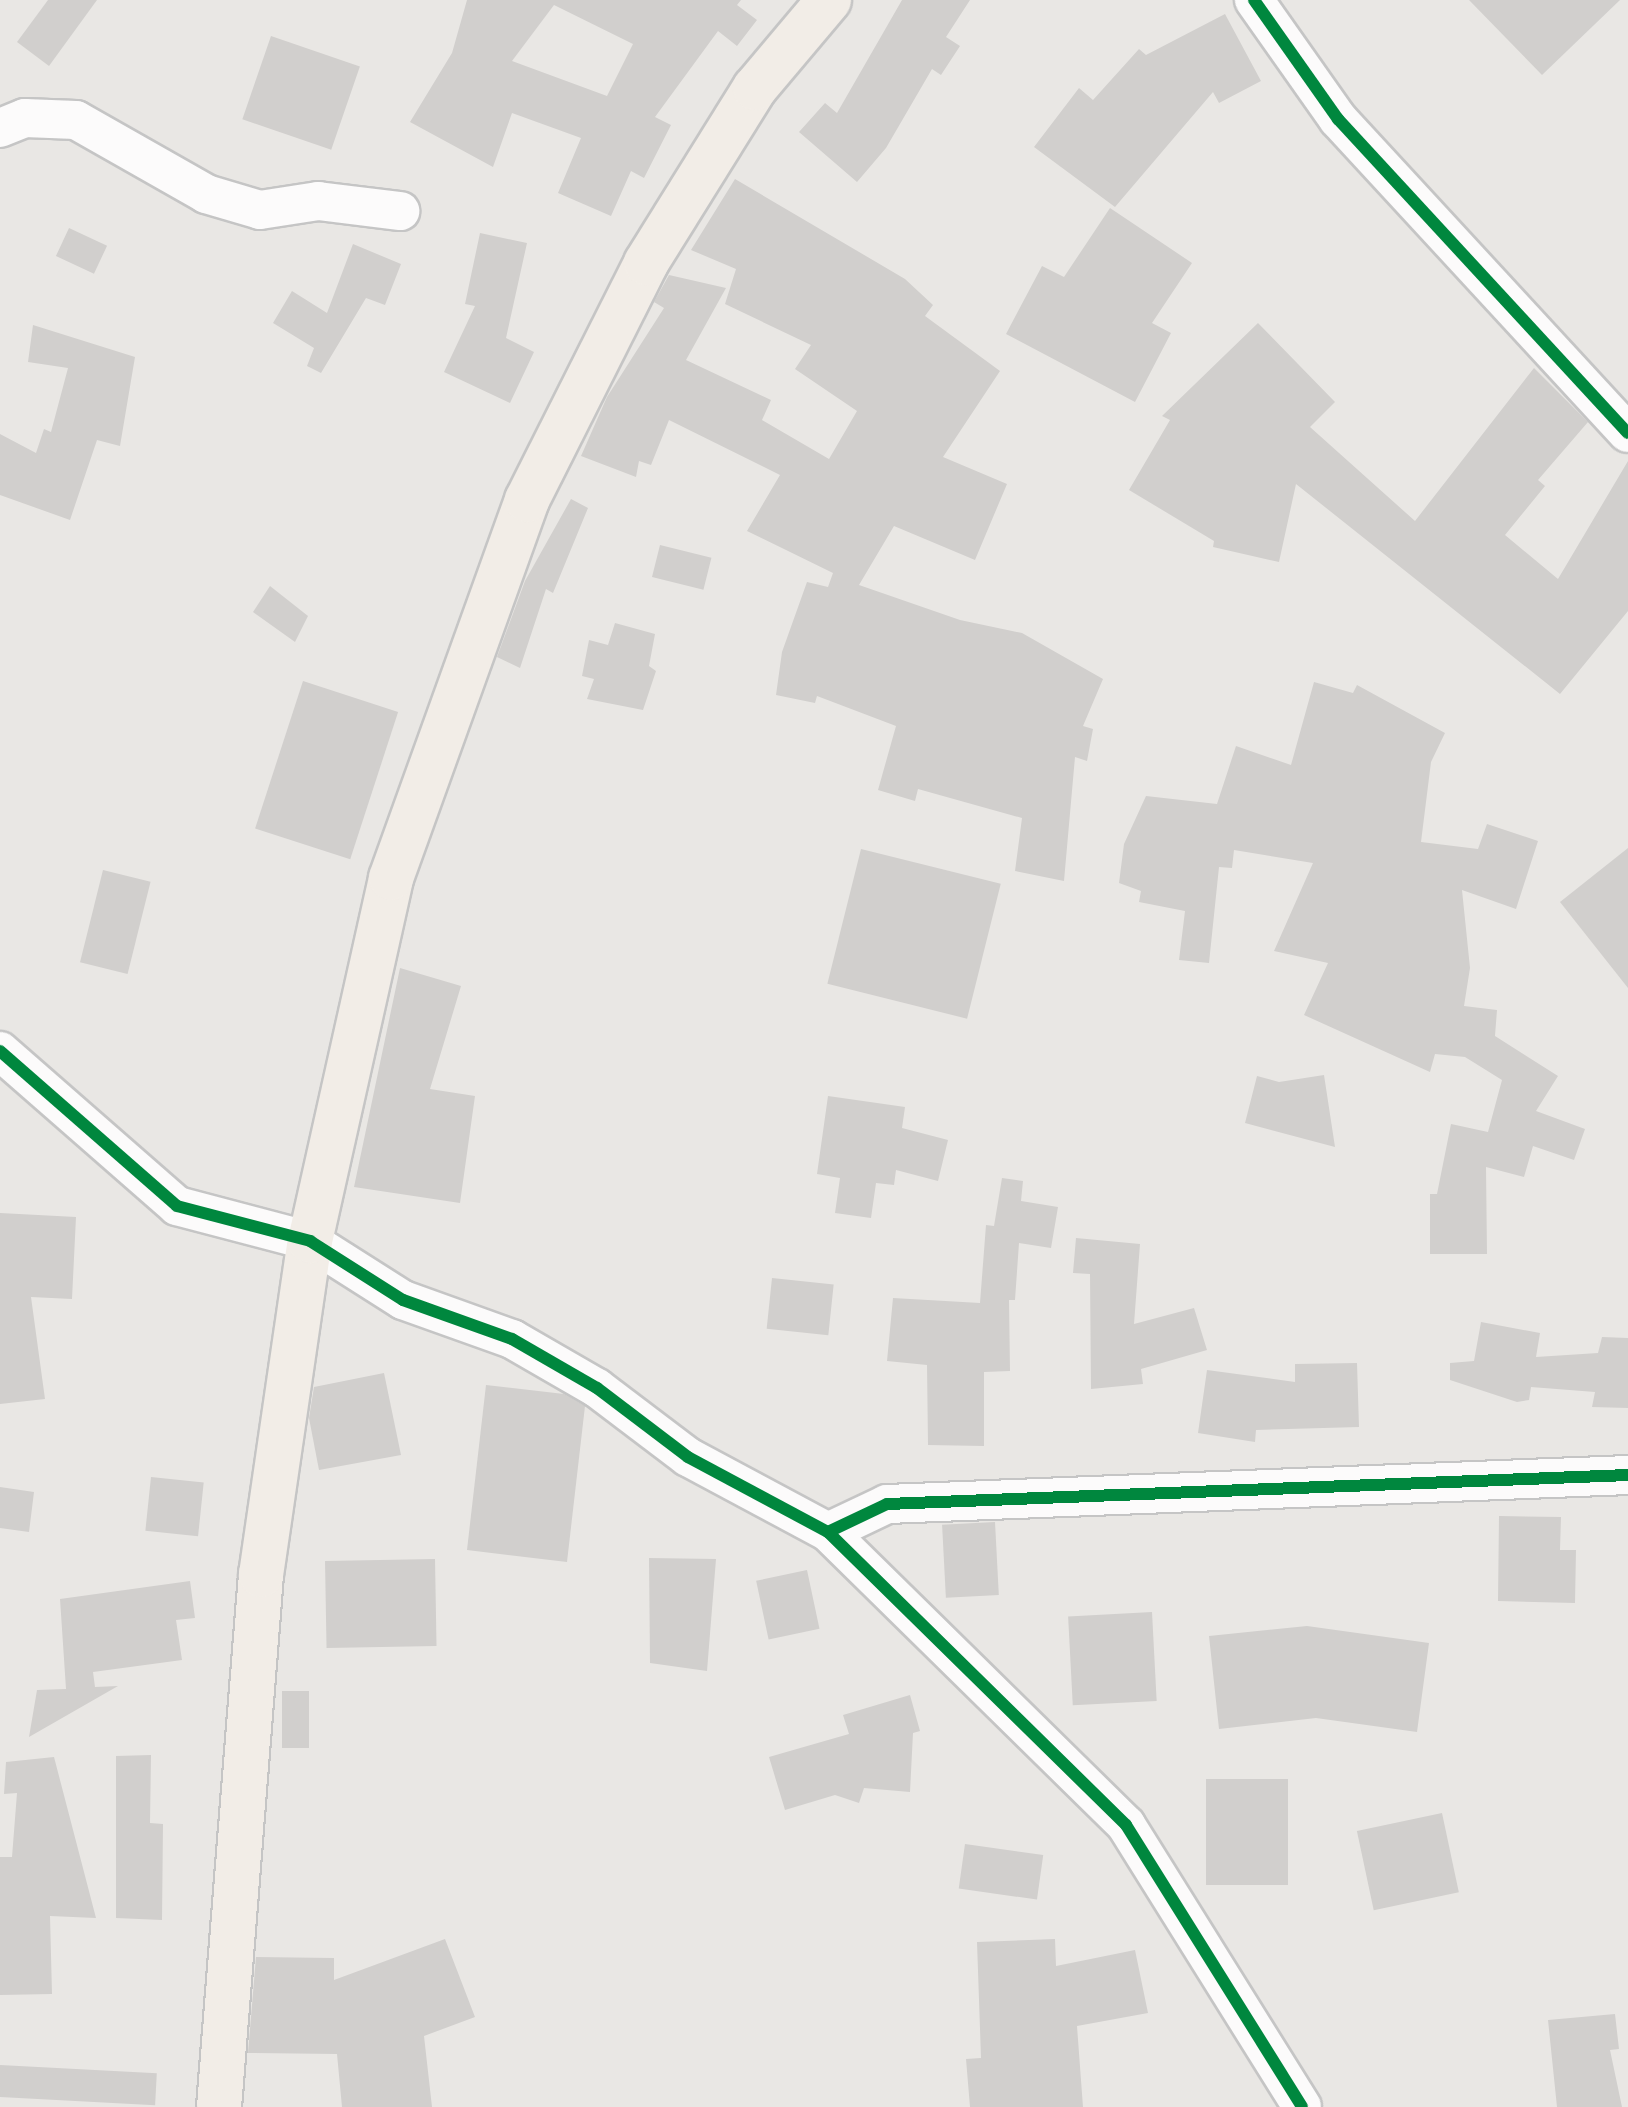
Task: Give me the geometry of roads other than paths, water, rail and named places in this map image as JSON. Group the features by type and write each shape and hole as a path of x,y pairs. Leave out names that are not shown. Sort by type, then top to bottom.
{"main road":[{"path":"219,2107 261,1575 310,1241 391,878 527,500 646,263 755,88 829,0"}],"street":[{"path":"1254,0 1338,119 1628,433"},
{"path":"0,128 25,118 76,120 206,194 260,210 318,201 400,211"},
{"path":"0,1051 177,1206 310,1241 403,1300 524,1346 597,1388 688,1457 828,1532 1126,1825 1302,2107"},
{"path":"828,1532 887,1504 1628,1475"}]}
